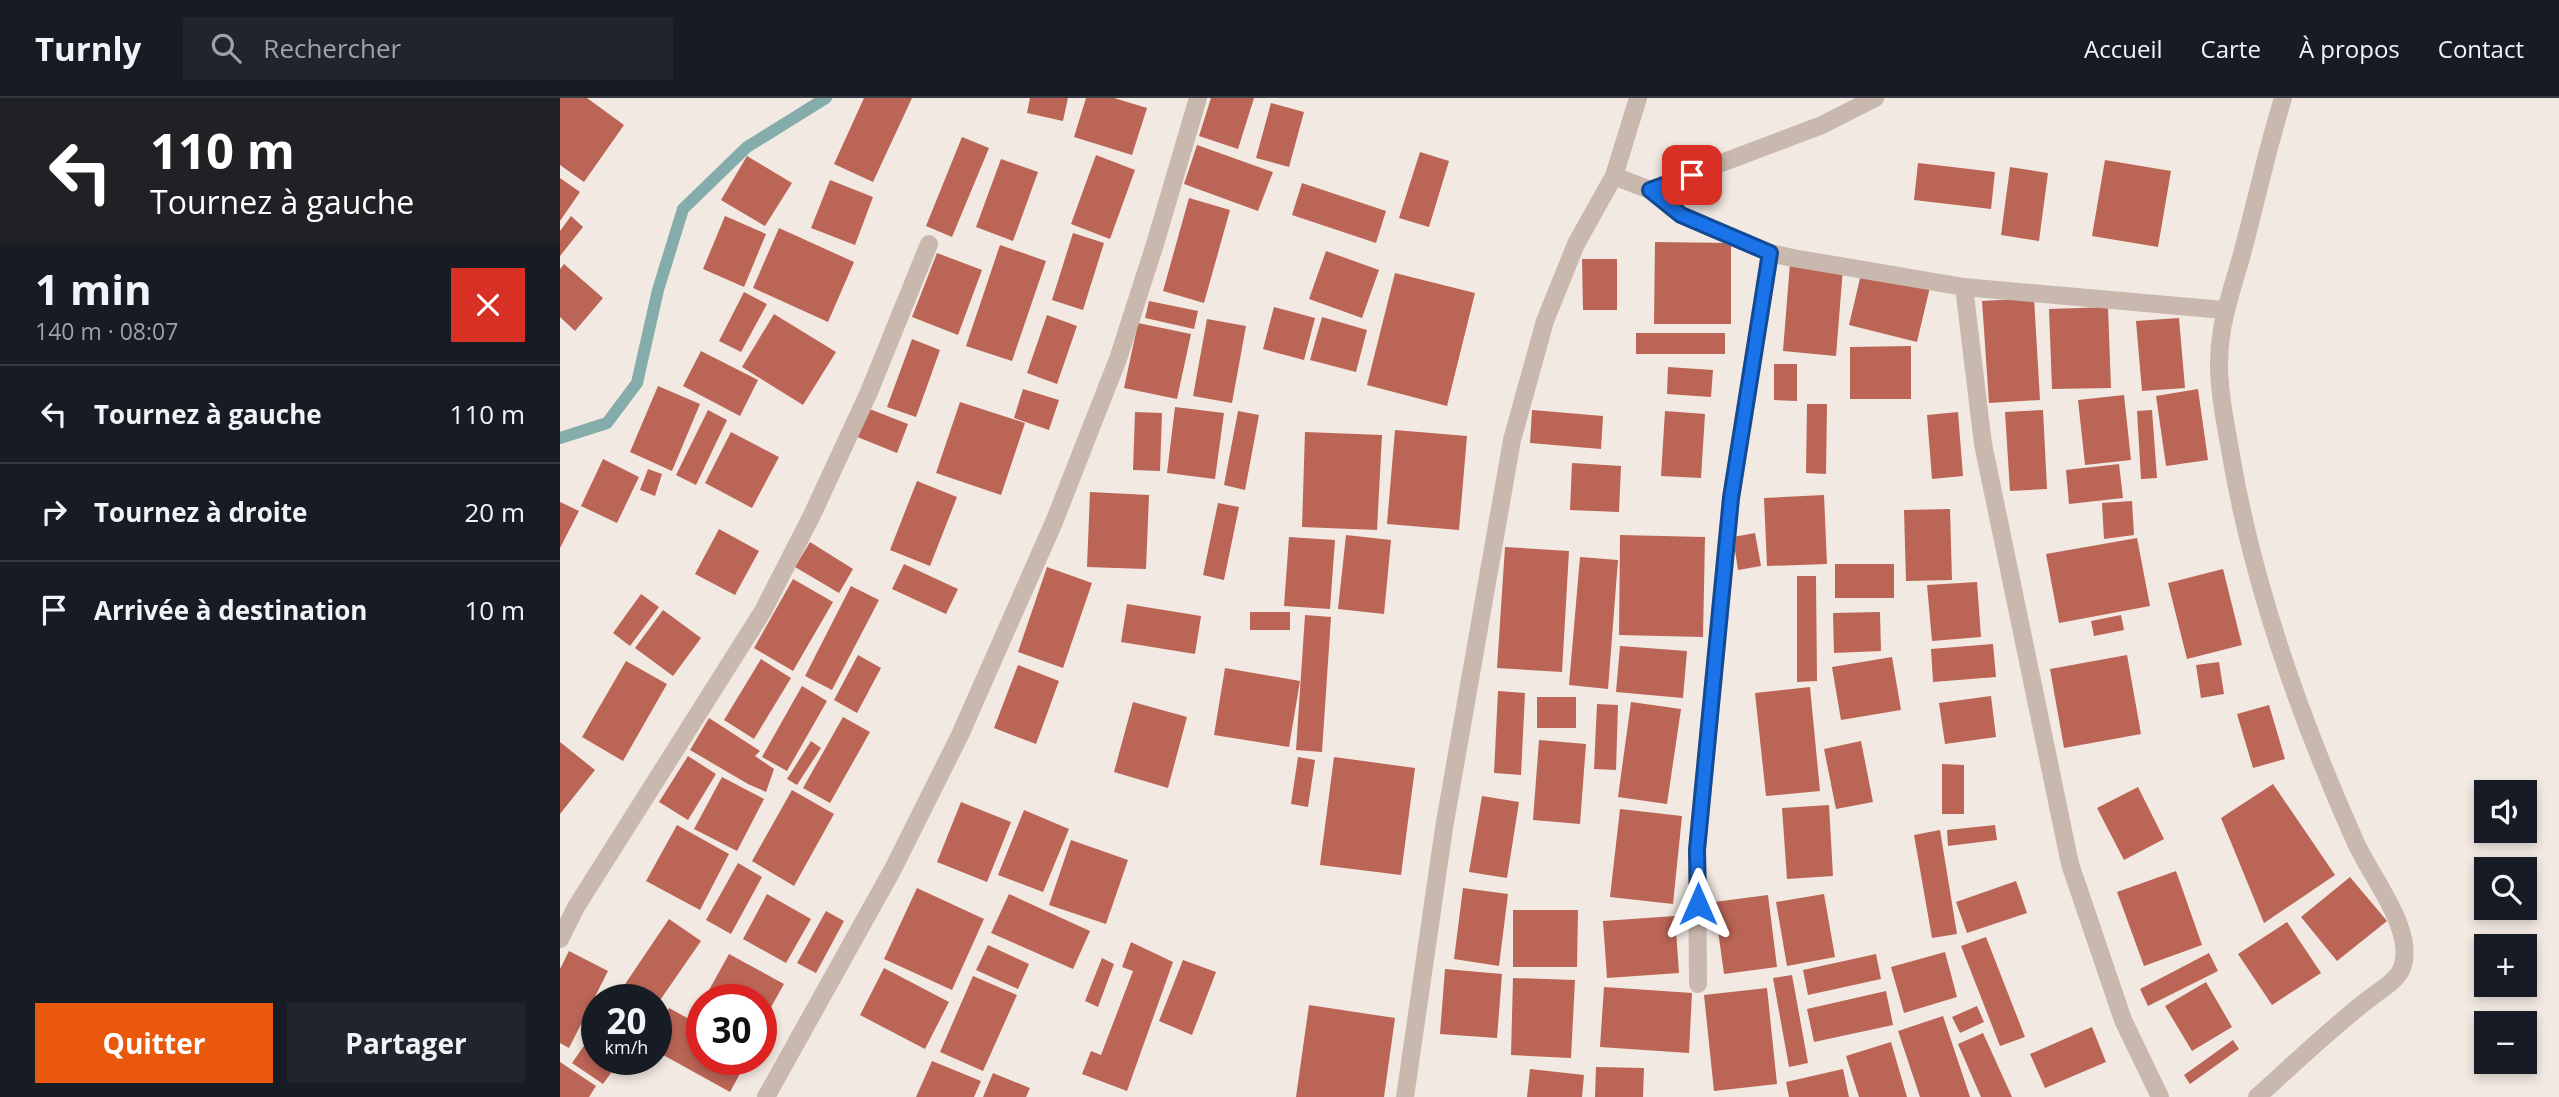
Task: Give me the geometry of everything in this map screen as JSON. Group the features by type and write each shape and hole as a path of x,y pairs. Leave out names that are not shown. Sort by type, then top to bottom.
{"street":[{"path":"766,1097 893,869 942,772 1054,522 1118,359 1198,98"},
{"path":"1405,1097 1442,841 1512,440 1545,321 1576,244 1614,176 1638,98"},
{"path":"1650,190 1822,125 1875,98"},
{"path":"2257,1097 2345,1017 2402,971 2405,952 2400,926 2356,845 2318,755 2267,610 2242,514 2224,417 2219,345 2224,310 2241,255 2266,150 2283,98"},
{"path":"1614,176 1650,190 1681,215 1770,253 1964,287 2224,310"},
{"path":"560,939 576,907 763,611 813,515 869,392 929,244"},
{"path":"1698,984 1697,850 1731,498 1770,253"},
{"path":"1964,287 1983,444 2070,864 2123,1020 2160,1097"}],"building":[{"path":"560,98 587,98 624,125 584,182 560,165"},
{"path":"864,98 912,98 873,182 834,164"},
{"path":"1030,98 1068,98 1063,121 1027,113"},
{"path":"1086,98 1114,98 1147,108 1132,155 1074,137"},
{"path":"1211,98 1254,98 1238,149 1199,136"},
{"path":"1271,103 1304,112 1289,167 1256,158"},
{"path":"962,137 989,148 952,237 926,226"},
{"path":"1197,145 1273,172 1258,211 1184,184"},
{"path":"1420,152 1449,161 1429,227 1399,218"},
{"path":"1096,155 1135,170 1110,239 1071,224"},
{"path":"747,156 792,183 765,226 721,200"},
{"path":"1001,159 1038,172 1013,241 976,227"},
{"path":"2105,160 2171,171 2158,247 2092,236"},
{"path":"1918,163 1995,172 1991,209 1914,200"},
{"path":"2010,167 2048,173 2039,241 2001,235"},
{"path":"560,178 580,192 560,221"},
{"path":"830,180 873,197 855,245 811,228"},
{"path":"1302,183 1386,211 1376,243 1292,215"},
{"path":"1189,198 1230,210 1204,303 1163,291"},
{"path":"571,216 583,227 560,256 560,231"},
{"path":"725,216 766,234 744,287 703,269"},
{"path":"779,228 854,262 828,322 753,288"},
{"path":"1073,233 1104,243 1083,310 1052,300"},
{"path":"1655,242 1731,243 1731,324 1654,324"},
{"path":"1000,245 1046,261 1012,361 966,346"},
{"path":"1326,251 1379,270 1362,318 1309,299"},
{"path":"937,253 982,270 958,335 912,317"},
{"path":"1582,259 1617,259 1617,310 1583,310"},
{"path":"1790,263 1843,268 1836,356 1783,351"},
{"path":"564,264 603,298 575,331 560,317 560,269"},
{"path":"1862,270 1930,287 1917,342 1849,325"},
{"path":"1395,273 1475,293 1447,406 1367,385"},
{"path":"744,292 767,304 741,352 719,341"},
{"path":"2034,298 2040,400 1989,403 1982,301"},
{"path":"1149,301 1198,311 1194,329 1145,318"},
{"path":"1274,307 1315,318 1304,360 1263,349"},
{"path":"2108,307 2111,388 2052,389 2049,309"},
{"path":"774,314 836,352 803,405 742,367"},
{"path":"1047,315 1077,326 1057,384 1027,373"},
{"path":"1322,317 1367,330 1356,372 1310,360"},
{"path":"2179,318 2185,388 2142,391 2136,321"},
{"path":"1207,319 1246,326 1232,403 1193,396"},
{"path":"1138,323 1191,334 1177,399 1124,388"},
{"path":"1636,333 1725,333 1725,354 1636,354"},
{"path":"912,339 940,350 916,417 887,407"},
{"path":"1911,346 1911,399 1850,399 1850,347"},
{"path":"701,351 758,380 740,416 683,386"},
{"path":"1774,364 1797,364 1797,401 1774,400"},
{"path":"1668,367 1713,370 1711,397 1667,394"},
{"path":"658,386 700,404 672,471 630,452"},
{"path":"1023,389 1059,400 1049,430 1014,418"},
{"path":"2198,389 2208,460 2166,466 2156,396"},
{"path":"2124,395 2131,460 2085,465 2078,400"},
{"path":"960,402 1025,423 1001,495 936,473"},
{"path":"1807,404 1827,404 1826,474 1806,473"},
{"path":"1175,407 1224,413 1215,479 1167,473"},
{"path":"867,408 908,424 897,453 855,436"},
{"path":"708,410 727,420 696,485 676,475"},
{"path":"1532,410 1603,416 1601,449 1530,443"},
{"path":"2043,410 2047,489 2010,491 2005,412"},
{"path":"2152,410 2157,478 2141,479 2137,411"},
{"path":"1238,411 1259,415 1245,490 1224,485"},
{"path":"1665,411 1705,414 1701,478 1661,476"},
{"path":"1135,412 1162,413 1160,471 1133,470"},
{"path":"1958,412 1963,476 1932,479 1927,415"},
{"path":"1395,430 1467,436 1459,530 1387,524"},
{"path":"731,432 779,457 752,508 705,483"},
{"path":"1305,432 1382,435 1377,530 1302,527"},
{"path":"603,459 639,477 617,523 581,506"},
{"path":"1572,463 1621,466 1619,512 1570,510"},
{"path":"2119,464 2123,498 2069,504 2066,470"},
{"path":"648,469 662,474 655,496 640,490"},
{"path":"917,481 957,497 930,566 890,550"},
{"path":"1090,492 1149,495 1146,569 1087,567"},
{"path":"1824,495 1827,564 1767,566 1764,498"},
{"path":"2132,501 2134,535 2104,539 2102,503"},
{"path":"560,502 579,511 560,548"},
{"path":"1218,503 1239,507 1224,580 1203,575"},
{"path":"1950,509 1952,580 1906,581 1904,510"},
{"path":"719,529 759,551 735,595 695,574"},
{"path":"1755,533 1761,566 1738,570 1733,537"},
{"path":"1346,535 1391,540 1384,614 1338,609"},
{"path":"1620,535 1705,537 1703,637 1619,635"},
{"path":"1289,537 1335,540 1330,609 1284,606"},
{"path":"2137,538 2150,606 2059,623 2046,554"},
{"path":"810,542 853,569 839,593 795,567"},
{"path":"1505,547 1569,551 1562,672 1497,668"},
{"path":"1580,557 1618,560 1608,689 1569,685"},
{"path":"904,564 958,589 946,614 892,589"},
{"path":"1835,564 1894,564 1894,598 1835,598"},
{"path":"1047,567 1092,583 1063,668 1018,652"},
{"path":"2223,569 2242,645 2187,659 2168,583"},
{"path":"1797,576 1816,576 1817,681 1797,682"},
{"path":"793,579 833,602 793,671 754,648"},
{"path":"1977,582 1981,637 1932,641 1927,585"},
{"path":"851,586 879,600 832,690 805,676"},
{"path":"641,594 659,607 630,646 613,633"},
{"path":"1127,604 1201,616 1195,654 1121,642"},
{"path":"663,610 701,638 673,676 635,648"},
{"path":"1250,612 1290,612 1290,630 1250,630"},
{"path":"1880,612 1881,651 1834,653 1833,613"},
{"path":"1305,615 1331,617 1322,752 1296,750"},
{"path":"2121,615 2124,630 2094,636 2091,621"},
{"path":"1993,644 1996,677 1933,682 1931,649"},
{"path":"1620,646 1687,651 1683,698 1616,692"},
{"path":"858,655 881,668 857,713 834,700"},
{"path":"2127,655 2141,734 2064,748 2050,669"},
{"path":"1892,657 1901,710 1841,720 1832,667"},
{"path":"761,659 791,678 754,739 724,720"},
{"path":"626,661 667,684 623,761 582,737"},
{"path":"2219,662 2224,694 2201,698 2196,665"},
{"path":"1018,665 1059,681 1036,744 994,728"},
{"path":"1225,668 1300,681 1289,747 1214,735"},
{"path":"802,686 827,701 787,771 762,757"},
{"path":"1810,687 1820,791 1766,796 1755,693"},
{"path":"1498,691 1525,693 1521,775 1494,773"},
{"path":"1991,696 1996,737 1945,744 1939,703"},
{"path":"1537,697 1576,697 1576,728 1537,728"},
{"path":"1133,702 1187,717 1168,788 1114,772"},
{"path":"1631,702 1681,709 1667,804 1618,797"},
{"path":"1597,704 1618,705 1616,770 1594,769"},
{"path":"2269,705 2285,759 2253,768 2237,714"},
{"path":"843,717 870,732 830,803 803,788"},
{"path":"709,718 760,751 755,756 774,769 766,792 690,750"},
{"path":"1539,740 1586,744 1580,824 1533,820"},
{"path":"811,741 821,748 797,785 787,779"},
{"path":"1861,741 1873,802 1836,809 1824,749"},
{"path":"560,742 595,770 560,814"},
{"path":"688,756 716,774 688,820 659,802"},
{"path":"1298,757 1315,760 1308,807 1291,804"},
{"path":"1334,757 1415,768 1401,875 1320,865"},
{"path":"1942,764 1964,765 1964,814 1942,814"},
{"path":"722,777 764,799 737,851 694,829"},
{"path":"2273,784 2335,875 2264,923 2221,818"},
{"path":"2138,787 2164,839 2124,860 2097,808"},
{"path":"792,790 834,814 794,886 752,861"},
{"path":"1482,796 1519,802 1507,878 1469,872"},
{"path":"961,802 1011,822 987,882 937,862"},
{"path":"1829,805 1833,876 1787,879 1782,808"},
{"path":"1620,809 1682,816 1673,904 1610,897"},
{"path":"1024,810 1069,829 1043,892 998,875"},
{"path":"677,825 729,854 700,910 646,881"},
{"path":"1995,825 1997,840 1948,846 1947,830"},
{"path":"1940,830 1957,934 1932,938 1914,835"},
{"path":"1071,840 1128,860 1106,924 1049,905"},
{"path":"738,863 762,877 731,934 706,920"},
{"path":"2176,871 2202,945 2144,966 2117,892"},
{"path":"2350,877 2387,921 2337,961 2301,917"},
{"path":"2016,881 2027,913 1967,933 1956,902"},
{"path":"917,888 984,919 952,990 884,959"},
{"path":"1463,888 1508,894 1499,966 1454,959"},
{"path":"767,894 811,919 786,963 743,939"},
{"path":"1009,894 1090,931 1073,969 991,933"},
{"path":"1824,894 1835,957 1787,966 1776,902"},
{"path":"1768,895 1777,967 1724,974 1714,902"},
{"path":"1513,910 1578,910 1577,967 1513,967"},
{"path":"826,911 844,921 816,973 797,963"},
{"path":"1675,916 1679,973 1607,978 1603,921"},
{"path":"669,919 701,941 671,984 625,984"},
{"path":"2287,922 2321,973 2272,1005 2238,954"},
{"path":"1986,937 2025,1037 2000,1046 1961,946"},
{"path":"1131,942 1173,962 1127,1091 1082,1074 1091,1051 1101,1055 1133,971 1122,967"},
{"path":"988,945 1029,964 1018,989 976,970"},
{"path":"569,951 608,971 601,984 581,984 581,1024 569,1048 560,1043 560,969"},
{"path":"1945,952 1957,997 1904,1013 1891,967"},
{"path":"2209,953 2218,971 2148,1006 2140,989"},
{"path":"729,954 784,984 777,996 777,984 712,984"},
{"path":"1876,954 1881,979 1808,995 1803,970"},
{"path":"1102,958 1114,964 1098,1007 1085,1001"},
{"path":"1183,960 1216,972 1192,1035 1159,1021"},
{"path":"884,968 949,1002 925,1049 860,1015"},
{"path":"1445,969 1502,974 1497,1038 1440,1034"},
{"path":"1792,975 1808,1063 1789,1067 1773,978"},
{"path":"973,976 1017,995 983,1071 940,1052"},
{"path":"1513,978 1575,980 1571,1058 1511,1055"},
{"path":"2206,982 2232,1027 2192,1051 2165,1006"},
{"path":"1604,987 1692,993 1689,1053 1600,1047"},
{"path":"1767,988 1777,1084 1714,1091 1704,995"},
{"path":"1886,991 1893,1025 1814,1042 1807,1009"},
{"path":"1309,1005 1395,1018 1384,1097 1296,1097"},
{"path":"1977,1006 1984,1022 1960,1033 1952,1017"},
{"path":"672,1010 686,1017 686,1068 672,1060"},
{"path":"1943,1016 1970,1097 1920,1097 1898,1031"},
{"path":"2092,1027 2106,1062 2045,1088 2030,1054"},
{"path":"1983,1033 2012,1097 1981,1097 1958,1044"},
{"path":"2233,1040 2239,1049 2190,1084 2184,1075"},
{"path":"1891,1042 1907,1097 1859,1097 1846,1056"},
{"path":"581,1050 581,1069 572,1063"},
{"path":"932,1061 981,1081 974,1097 916,1097"},
{"path":"560,1062 596,1086 589,1097 560,1097"},
{"path":"1596,1067 1644,1068 1643,1097 1595,1097"},
{"path":"1530,1069 1584,1075 1582,1097 1527,1097"},
{"path":"1843,1069 1849,1097 1789,1097 1786,1082"},
{"path":"993,1073 1030,1088 1026,1097 983,1097"},
{"path":"590,1075 609,1075 603,1084"},
{"path":"699,1075 739,1075 730,1092"}],"waterway":[{"path":"560,438 607,423 637,383 658,290 683,209 747,147 826,98"}],"route":[{"path":"1692,175 1650,190 1681,215 1770,253 1731,498 1697,850 1698,904"}]}
